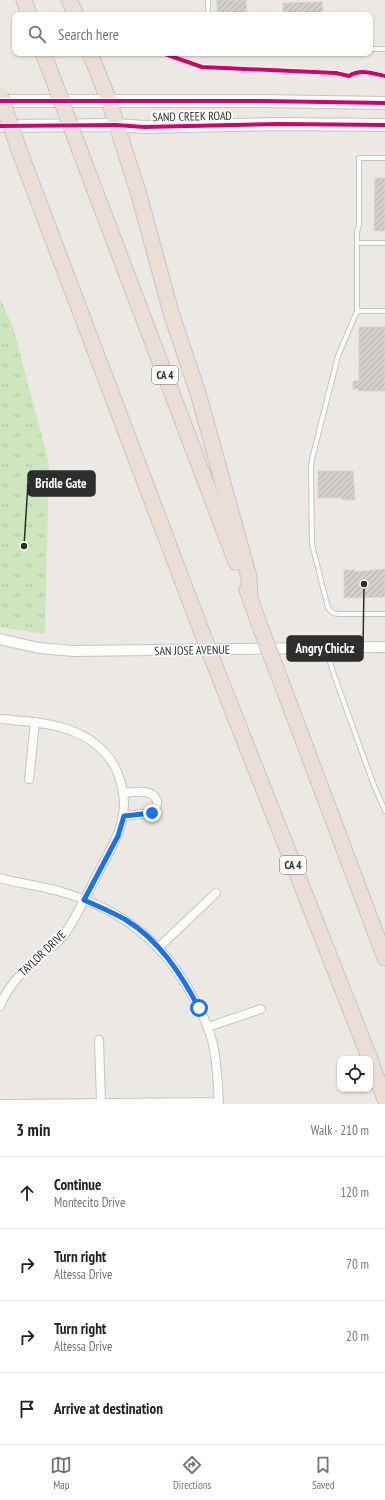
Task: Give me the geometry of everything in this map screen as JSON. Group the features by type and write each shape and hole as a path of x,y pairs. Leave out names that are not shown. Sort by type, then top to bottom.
{"highway":[{"path":"24,0 28,12"},
{"path":"70,0 75,12"},
{"name":"CA 4","path":"44,56 385,958"},
{"path":"91,56 109,100 138,195 172,316 198,393 229,502 248,577 250,598"},
{"name":"CA 4","path":"0,95 19,150 201,630 369,1056"},
{"path":"0,117 19,150"},
{"name":"CA 4","path":"373,1067 385,1099"}],"main road":[{"name":"SAND CREEK ROAD","path":"0,101 109,100 385,103"},
{"name":"SAND CREEK ROAD","path":"0,126 116,125 144,127 279,124 385,125"}],"street":[{"name":"SAN JOSE AVENUE","path":"0,640 39,648 74,651 385,647"},
{"name":"TAYLOR DRIVE","path":"0,720 35,722 61,727 78,732 92,740 111,760 118,772 124,793 124,816 118,836 64,936 24,969 4,994 0,1006"},
{"path":"29,779 35,722"},
{"path":"124,793 144,792 152,794 156,799 157,804 156,809 152,813 124,816"},
{"path":"0,878 64,892 84,900 126,920 158,948 186,984 208,1027 216,1069 219,1103 0,1104"},
{"path":"158,948 216,893"},
{"path":"208,1027 261,1009"},
{"path":"99,1040 100,1103"}],"lane":[{"path":"208,0 208,12"},
{"path":"373,49 385,49"},
{"path":"385,158 359,158 357,311 338,356 311,468 312,544 328,608 333,613 385,614"},
{"path":"357,242 385,243"},
{"path":"357,311 385,311"},
{"path":"329,648 330,662 333,672 373,783 385,810"}],"green space":[{"path":"0,298 14,330 49,464 45,634 0,627"}],"building":[{"path":"217,0 246,0 247,12 217,12"},
{"path":"322,2 323,12 283,12 283,3"},
{"path":"375,178 385,178 385,231 374,231"},
{"path":"359,327 385,327 385,391 359,391 359,389 353,389 353,381 359,381"},
{"path":"318,471 353,471 355,500 342,500 342,498 318,498"},
{"path":"385,569 385,597 344,598 344,570 354,570 355,572"}],"cycle path":[{"path":"171,56 202,67 336,73 349,76 367,72 385,76"},
{"path":"0,101 261,101 385,103"},
{"path":"0,126 116,125 144,127 279,124 385,125"}],"place":[{"name":"Bridle Gate","path":"24,546"},
{"name":"Angry Chickz","path":"364,584"}],"route":[{"path":"152,813 124,816 118,836 84,900 108,910 126,920 142,932 174,966 199,1008"}]}
